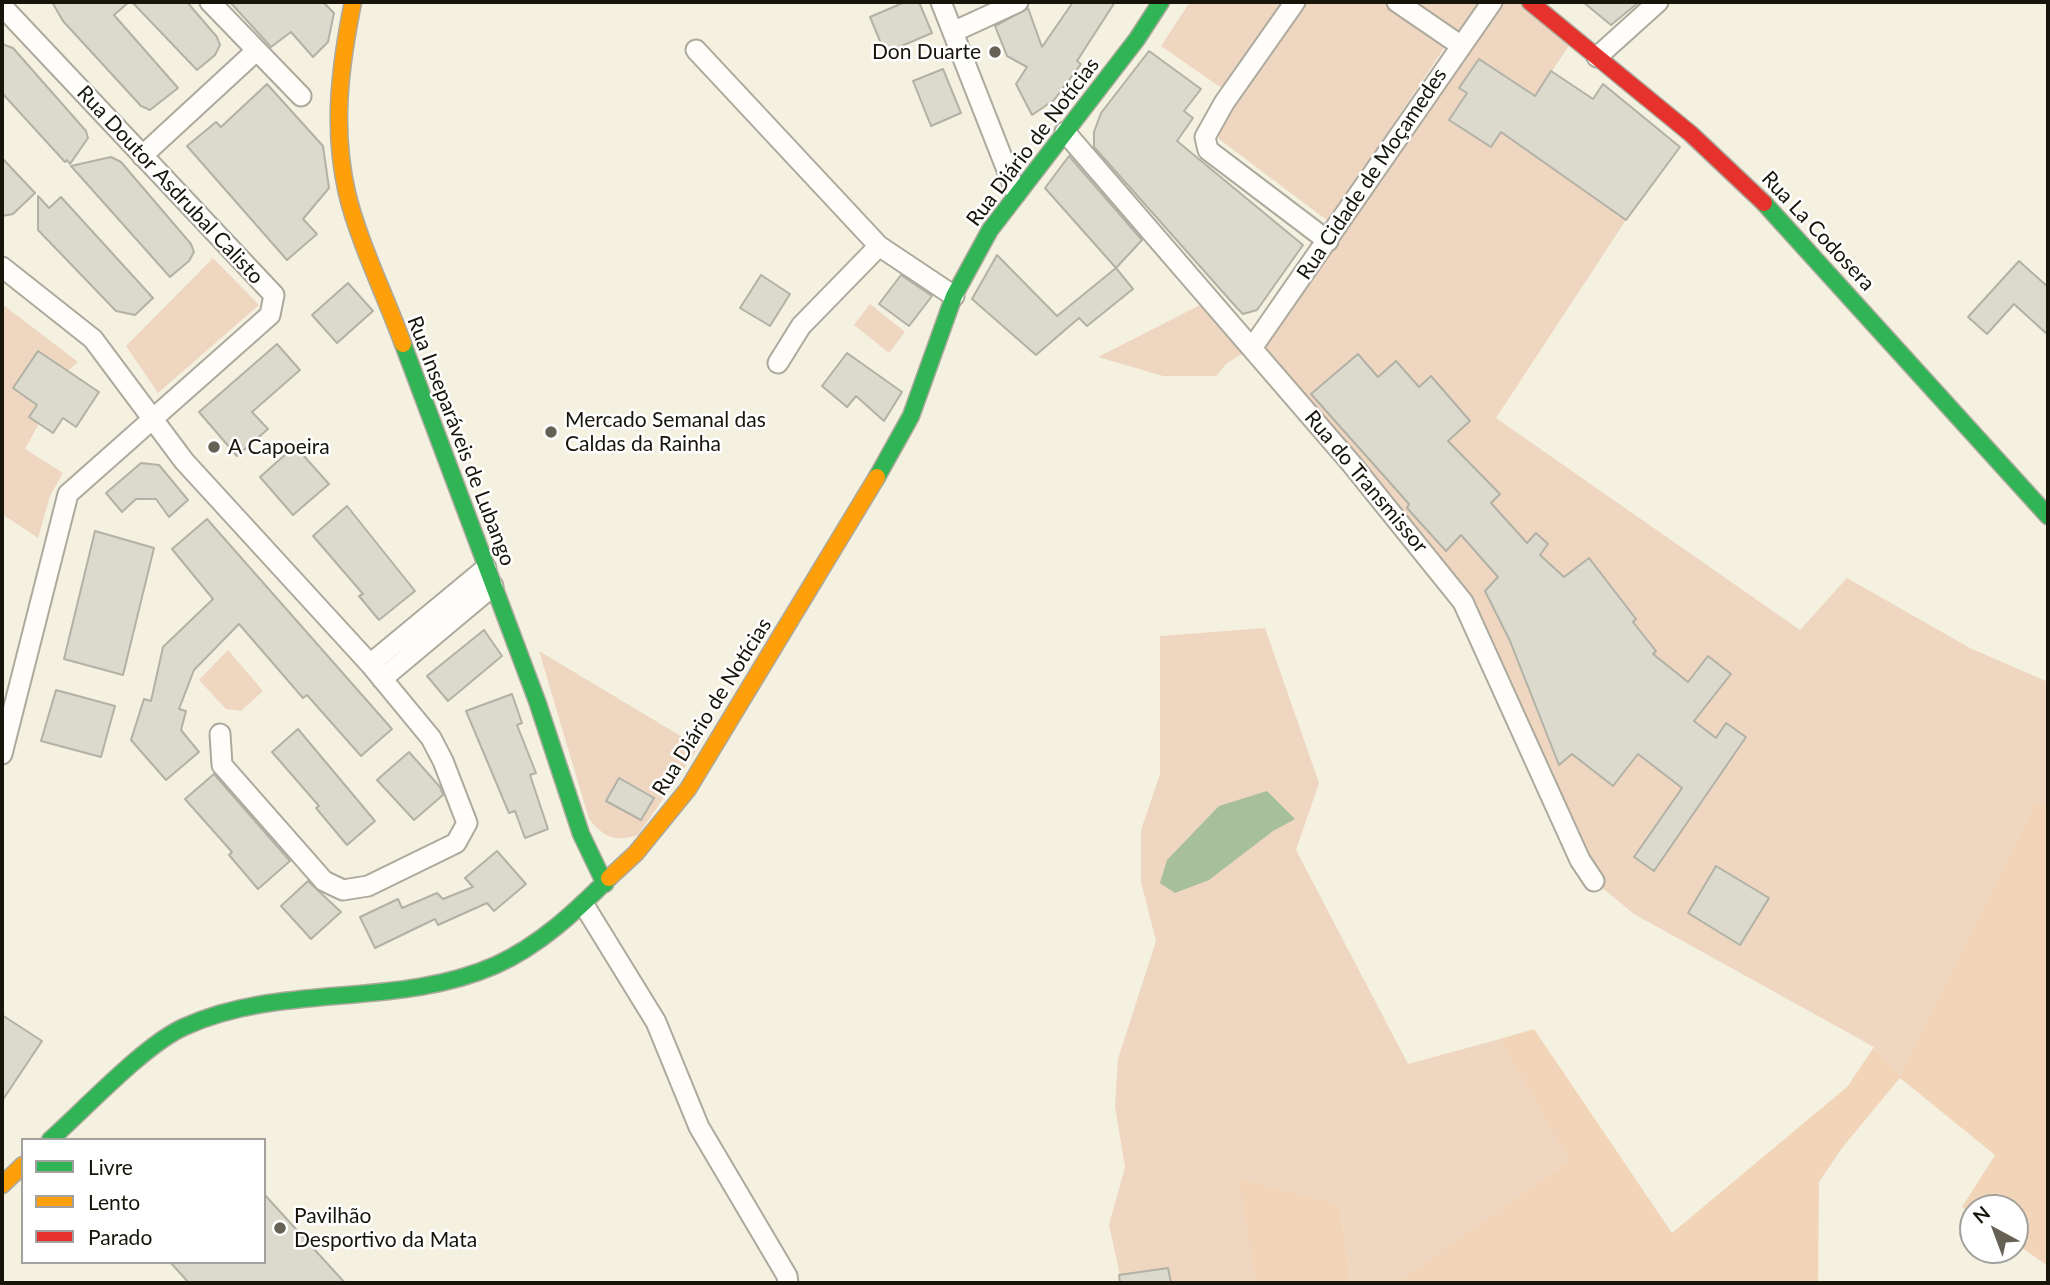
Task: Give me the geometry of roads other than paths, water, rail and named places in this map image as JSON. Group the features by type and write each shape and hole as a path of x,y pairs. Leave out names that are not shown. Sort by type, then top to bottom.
{"main road":[{"name":"Rua Inseparáveis de Lubango","path":"353,2 340,62 336,112 348,196 537,701 581,834 605,884"},
{"name":"Rua Diário de Notícias","path":"52,1138 157,1044 183,1027 251,1004 378,993 462,977 494,966 524,950 584,905 605,884 664,822 688,789 857,512 911,416 954,296 990,230 1137,39 1161,2"},
{"name":"Rua La Codosera","path":"1530,2 1691,134 1750,187 2048,516"},
{"path":"2,1185 21,1167"}],"street":[{"path":"210,2 301,96"},
{"path":"941,2 1016,193"},
{"path":"953,32 1018,2"},
{"path":"1295,2 1224,103 1205,137 1208,150 1328,241"},
{"path":"1397,2 1460,45"},
{"name":"Rua Cidade de Moçamedes","path":"1252,348 1492,2"},
{"path":"1597,57 1658,2"},
{"name":"Rua Doutor Asdrubal Calisto","path":"2,6 274,295 270,315 152,420"},
{"path":"696,50 879,246 954,296"},
{"path":"142,156 256,51"},
{"name":"Rua do Transmissor","path":"1065,132 1208,301 1252,348 1431,559 1464,602 1580,860 1594,881"},
{"path":"778,363 802,326 879,246"},
{"path":"2,267 93,339 184,461 376,672 431,738 467,823 456,844 368,886 343,890 324,881 222,765 220,734"},
{"path":"2,754 68,494 152,420"},
{"path":"376,672 490,577"},
{"path":"584,905 656,1022 699,1127 788,1276 788,1283"}],"place":[{"name":"Don Duarte","path":"995,52"},
{"name":"Mercado Semanal das Caldas da Rainha","path":"551,432"},
{"name":"A Capoeira","path":"214,447"},
{"name":"Pavilhão Desportivo da Mata","path":"280,1228"}]}
